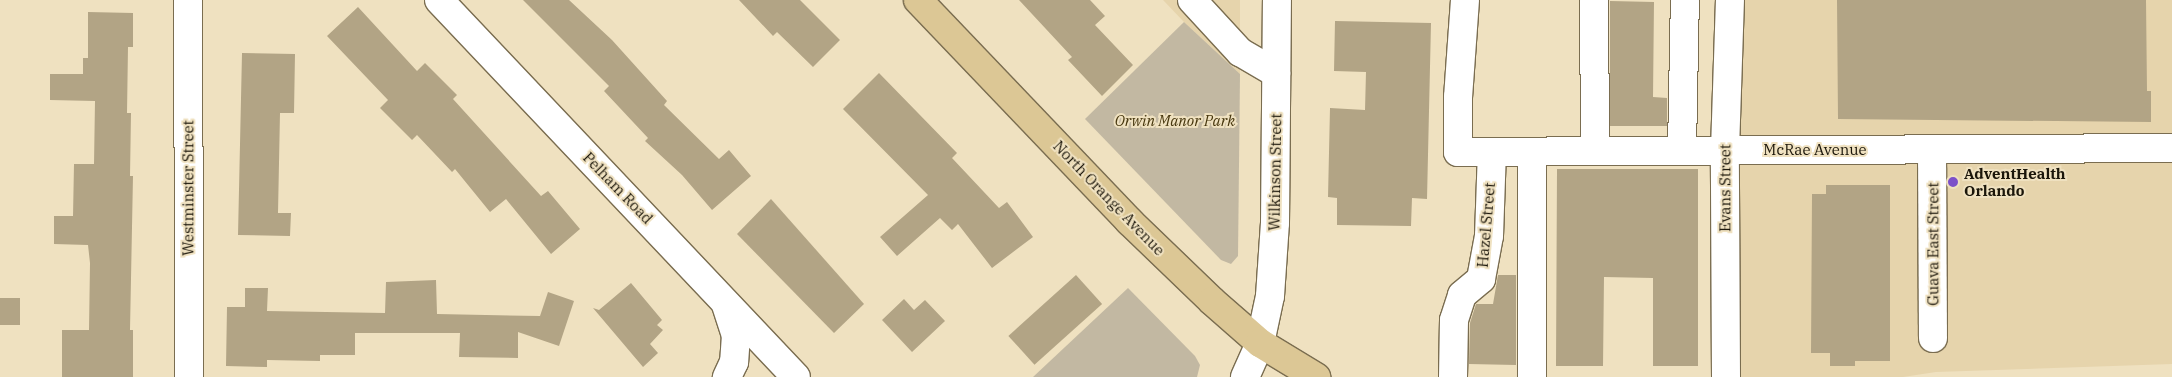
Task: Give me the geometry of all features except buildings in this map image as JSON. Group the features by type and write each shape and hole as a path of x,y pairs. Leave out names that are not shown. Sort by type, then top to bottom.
{"main road":[{"name":"North Orange Avenue","path":"918,0 1129,221 1260,343 1316,377"}],"street":[{"name":"Westminster Street","path":"188,0 189,377"},
{"name":"Pelham Road","path":"439,0 796,377"},
{"path":"1192,0 1240,52 1276,74"},
{"name":"Wilkinson Street","path":"1245,377 1260,343 1270,296 1275,223 1277,0"},
{"name":"McRae Avenue","path":"1465,0 1458,152 2172,148"},
{"path":"1594,0 1595,151"},
{"path":"1682,150 1685,0"},
{"name":"Evans Street","path":"1726,377 1725,150 1730,0"},
{"name":"Guava East Street","path":"1932,149 1933,338"},
{"name":"Hazel Street","path":"1452,377 1454,320 1462,295 1481,279 1489,236 1492,152"},
{"path":"1532,152 1532,377"},
{"path":"725,302 736,335 734,362 727,377"}],"shaded area":[{"path":"1163,0 1240,0 1240,74 1184,22"},
{"name":"AdventHealth Orlando","path":"1734,0 2172,0 2172,364 1936,372 1903,377 1734,377"}],"green space":[{"name":"Orwin Manor Park","path":"1184,22 1240,74 1238,256 1231,264 1221,260 1085,119"},
{"path":"1128,288 1195,356 1200,365 1197,377 1033,377"}],"place":[{"name":"AdventHealth Orlando","path":"1953,182"}]}
